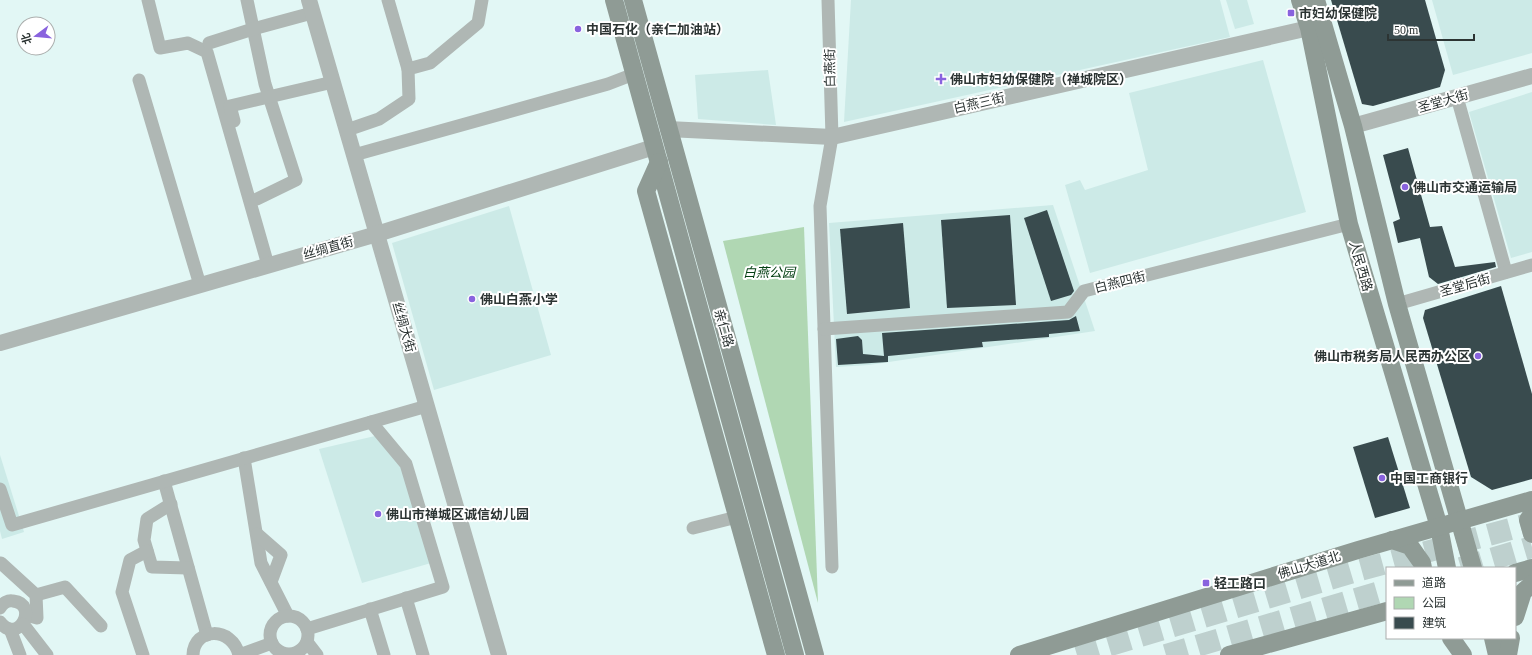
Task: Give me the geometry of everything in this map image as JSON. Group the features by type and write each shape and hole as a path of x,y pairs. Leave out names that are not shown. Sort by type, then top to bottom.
{"main road":[{"name":"亲仁路","path":"614,0 795,655"},
{"name":"亲仁路","path":"633,0 815,655"},
{"name":"人民西路","path":"1300,0 1309,28 1349,224 1439,527 1447,567"},
{"name":"人民西路","path":"1316,0 1353,126 1397,304 1473,567"},
{"path":"657,155 646,191 776,655"},
{"name":"佛山大道北","path":"1019,655 1392,540 1532,500"},
{"path":"1532,514 1528,520 1532,534"},
{"path":"1392,540 1410,546 1422,563 1423,567"},
{"path":"1516,573 1532,568"},
{"path":"1516,614 1523,592 1532,584"},
{"path":"1230,655 1382,614"},
{"path":"1452,639 1463,655"},
{"path":"1463,639 1466,655"},
{"path":"1492,639 1497,655"},
{"path":"1508,655 1511,639"}],"street":[{"path":"148,0 160,48 188,43 207,52 268,265"},
{"path":"247,0 269,96 296,180 257,199"},
{"path":"347,130 379,119 410,99 408,70 388,0"},
{"path":"408,70 430,63 478,23 482,0"},
{"name":"白燕街","path":"828,0 832,137 820,206 832,567"},
{"path":"209,43 253,29 310,6"},
{"name":"丝绸大街","path":"310,6 499,655"},
{"name":"白燕三街","path":"668,128 832,137 1309,28"},
{"path":"354,155 608,84 634,74"},
{"name":"圣堂大街","path":"1353,126 1532,76"},
{"path":"139,80 200,284"},
{"path":"266,232 230,106 333,82"},
{"path":"1458,97 1506,272"},
{"name":"丝绸直街","path":"0,343 200,284 657,155"},
{"name":"白燕四街","path":"824,329 1068,312 1084,291 1349,224"},
{"name":"圣堂后街","path":"1397,304 1532,265"},
{"path":"0,489 12,524 427,406"},
{"path":"193,655 196,645 207,635 214,634 228,637 233,642 239,655 278,650 287,654 299,652 307,636 370,609 443,586 406,464 371,422"},
{"path":"244,458 261,563 288,616"},
{"path":"164,481 207,635"},
{"path":"171,504 147,519 144,540 152,567 188,568"},
{"path":"693,528 737,518"},
{"path":"257,534 281,555 271,582"},
{"path":"143,655 122,592 130,560 147,551"},
{"path":"1,564 36,596 37,618 24,620 19,627 3,625"},
{"path":"36,596 65,587 101,626"},
{"path":"406,598 423,655"},
{"path":"0,608 6,602 15,601 23,606 24,620 47,655"},
{"path":"370,609 384,655"},
{"path":"278,650 271,631 277,621 288,616 300,620 317,655"},
{"path":"3,625 20,655"}],"shaded area":[{"name":"佛山市妇幼保健院（禅城院区）","path":"851,0 1220,0 1230,37 844,122"},
{"path":"1226,0 1247,0 1254,24 1235,29"},
{"path":"1432,0 1532,0 1532,53 1453,75"},
{"path":"1263,60 1306,212 1090,273 1065,185 1080,180 1085,190 1148,170 1129,93"},
{"path":"768,70 776,125 698,119 695,75"},
{"path":"1532,92 1532,252 1511,258 1469,112"},
{"path":"1053,205 1095,331 869,365 836,367 829,223"},
{"name":"佛山白燕小学","path":"509,206 551,355 434,390 392,243"},
{"name":"佛山市禅城区诚信幼儿园","path":"375,436 403,465 431,563 362,583 319,449"},
{"path":"0,455 24,532 2,539 0,531"}],"green space":[{"name":"白燕公园","path":"804,227 818,603 723,241"}],"building":[{"path":"1331,0 1425,0 1445,70 1440,87 1373,106 1362,104"},
{"name":"佛山市交通运输局","path":"1408,148 1430,227 1442,226 1455,267 1495,262 1496,267 1438,284 1429,277 1420,238 1398,243 1393,222 1400,219 1383,155"},
{"path":"1047,210 1074,291 1071,295 1051,301 1024,218"},
{"path":"1010,215 1016,305 947,308 941,220"},
{"path":"903,223 910,308 847,314 840,229"},
{"name":"佛山市税务局人民西办公区","path":"1501,286 1532,394 1532,479 1492,490 1471,477 1423,318 1425,310"},
{"path":"1076,316 1080,331 1049,334 1049,337 982,342 983,347 888,356 888,362 838,365 836,339 858,336 862,340 863,354 884,356 882,333 1069,320"},
{"name":"中国工商银行","path":"1388,437 1410,508 1375,518 1353,447"}],"tunnel":[{"path":"1077,655 1353,572 1532,523"},
{"path":"1464,567 1532,547"},
{"path":"1166,655 1386,590"}],"place":[{"name":"市妇幼保健院","path":"1291,13"},
{"name":"中国石化（亲仁加油站）","path":"578,29"},
{"name":"佛山市妇幼保健院（禅城院区）","path":"941,79"},
{"name":"佛山市交通运输局","path":"1405,187"},
{"name":"佛山白燕小学","path":"472,299"},
{"name":"佛山市税务局人民西办公区","path":"1478,356"},
{"name":"中国工商银行","path":"1382,478"},
{"name":"佛山市禅城区诚信幼儿园","path":"378,514"},
{"name":"轻工路口","path":"1206,583"}]}
